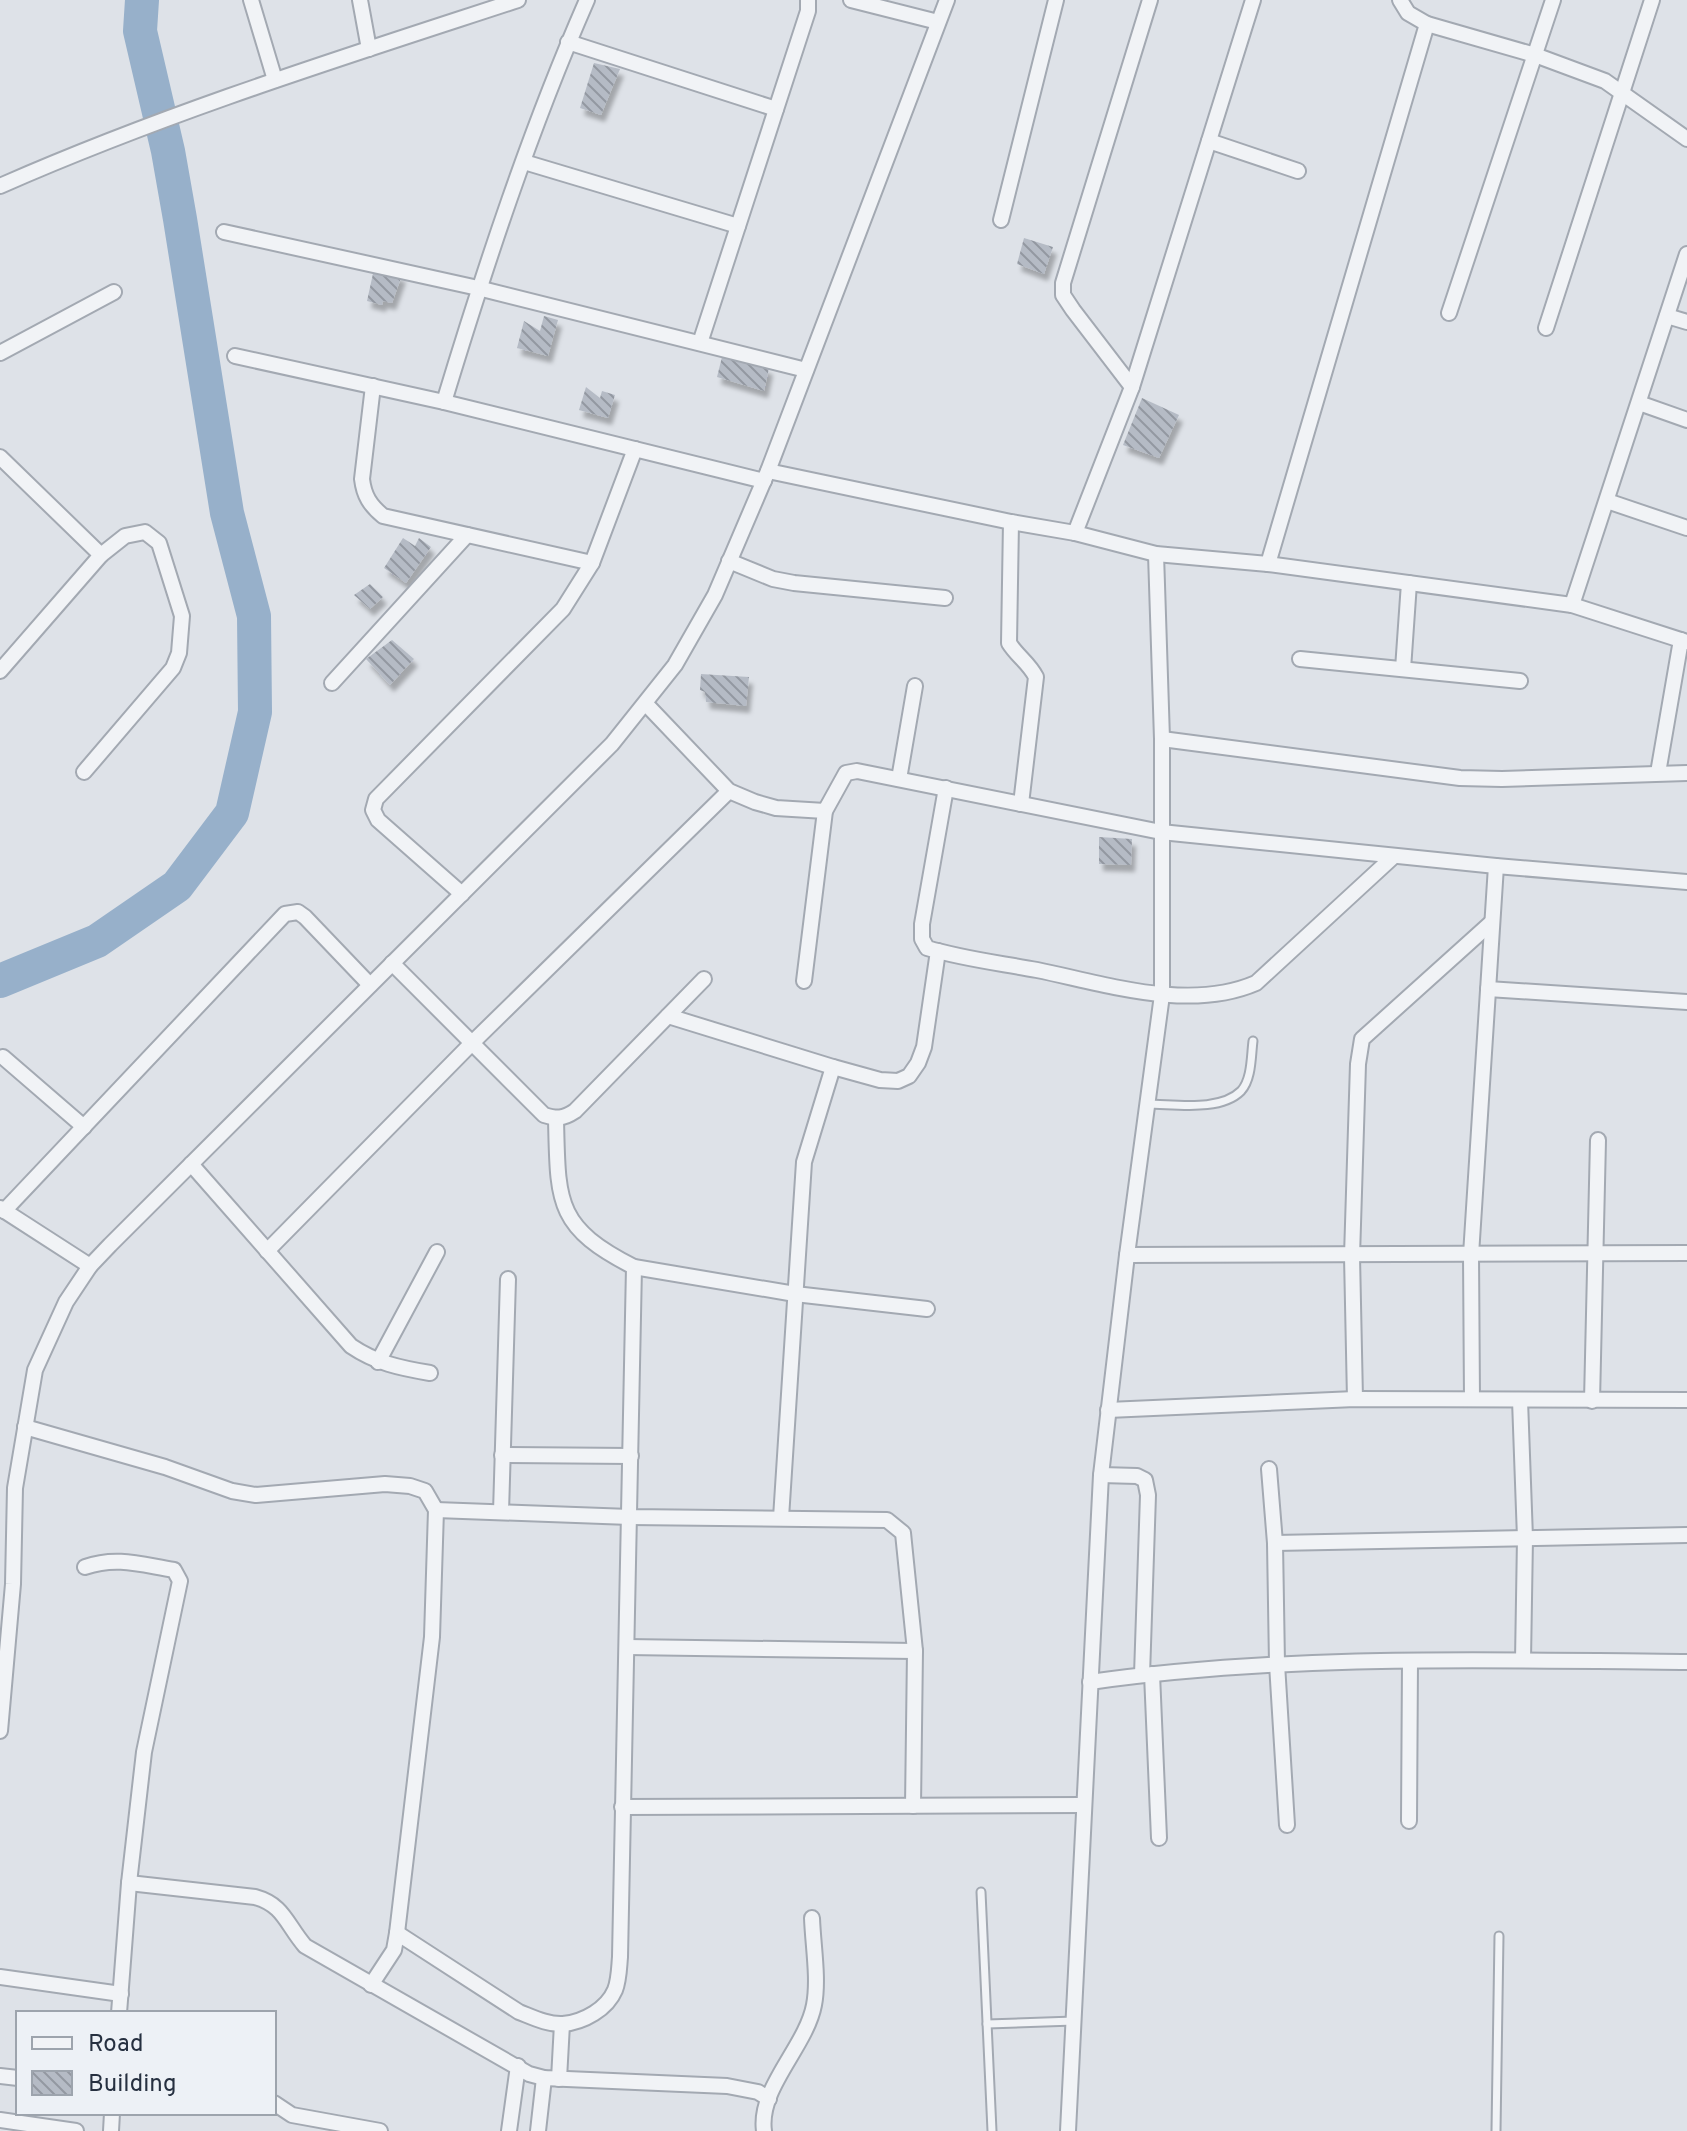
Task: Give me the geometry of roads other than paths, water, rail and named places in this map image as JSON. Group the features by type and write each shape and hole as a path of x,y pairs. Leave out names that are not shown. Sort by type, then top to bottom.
{"street":[{"path":"251,0 275,80"},
{"path":"360,0 369,49"},
{"path":"0,186 68,156 275,80 518,0"},
{"path":"444,402 478,288 568,42 587,0"},
{"path":"700,343 808,11 808,0"},
{"path":"851,0 938,22"},
{"path":"0,1731 13,1584 15,1488 35,1370 66,1302 90,1266 612,744 675,665 715,595 766,476 947,0"},
{"path":"1001,220 1056,0"},
{"path":"1132,387 1063,295 1063,283 1150,0"},
{"path":"1075,533 1132,387 1253,0"},
{"path":"1400,0 1408,13 1427,24 1535,55 1605,81 1687,139"},
{"path":"1449,313 1553,0"},
{"path":"1546,328 1652,0"},
{"path":"1268,564 1427,24"},
{"path":"568,42 776,109"},
{"path":"1209,141 1298,171"},
{"path":"524,162 738,226"},
{"path":"224,232 478,288 806,370"},
{"path":"1572,605 1687,254"},
{"path":"0,353 114,292"},
{"path":"1667,316 1687,322"},
{"path":"235,356 444,402 635,449 1075,533 1156,554 1268,564 1572,605 1684,641 1658,773"},
{"path":"373,386 362,479 364,494 371,506 383,516 592,563"},
{"path":"1639,403 1687,420"},
{"path":"462,894 378,820 373,810 376,799 563,609 592,563 635,449"},
{"path":"0,457 101,555"},
{"path":"1607,501 1687,528"},
{"path":"1011,522 1009,643 1016,655 1030,665 1036,677 1021,804"},
{"path":"0,671 101,555 125,536 145,532 154,536 159,543 182,616 182,635 173,668 84,772"},
{"path":"332,683 467,535"},
{"path":"1068,2131 1101,1475 1162,995 1162,739 1156,554"},
{"path":"729,561 773,579 794,583 945,598"},
{"path":"1403,669 1409,583"},
{"path":"1300,659 1520,681"},
{"path":"899,779 915,686"},
{"path":"646,704 729,791 776,808 825,811"},
{"path":"1162,739 1460,778 1687,773"},
{"path":"804,981 825,811 846,773 857,771 1161,832 1687,882"},
{"path":"946,788 922,924 922,939 927,948 1162,995 1238,991 1256,983 1394,856"},
{"path":"267,1251 472,1043 729,791"},
{"path":"1472,1399 1471,1255 1496,866"},
{"path":"90,1266 2,1209 84,1127 285,914 298,912 305,917 370,985"},
{"path":"1355,1399 1352,1256 1358,1064 1362,1039 1492,922"},
{"path":"668,1016 833,1067 880,1080 898,1081 909,1076 924,1047 938,951"},
{"path":"392,963 544,1115 556,1119 565,1118 575,1111 704,979"},
{"path":"1488,989 1687,1002"},
{"path":"3,1057 84,1127"},
{"path":"781,1518 804,1162 833,1067"},
{"path":"556,1119 561,1195 571,1220 585,1237 634,1267 795,1294 927,1309"},
{"path":"1592,1401 1598,1140"},
{"path":"191,1164 351,1346 378,1362 430,1373"},
{"path":"378,1362 437,1252"},
{"path":"1127,1255 1687,1253"},
{"path":"397,1933 519,2012 540,2021 562,2024 598,2011 608,2003 617,1987 634,1267"},
{"path":"501,1512 508,1279"},
{"path":"1108,1410 1355,1399 1687,1400"},
{"path":"1520,1400 1525,1538 1523,1660"},
{"path":"25,1427 165,1467 232,1491 256,1495 385,1484 425,1491 436,1510 432,1637 397,1933 394,1950 374,1981"},
{"path":"502,1455 631,1456"},
{"path":"1269,1469 1287,1825"},
{"path":"1101,1475 1137,1476 1145,1480 1148,1495 1147,1674 1159,1838"},
{"path":"436,1510 630,1517 887,1520 903,1533 915,1651 913,1806"},
{"path":"1275,1543 1687,1535"},
{"path":"85,1567 116,1560 174,1570 180,1581 144,1752 129,1883 119,2011"},
{"path":"627,1647 915,1651"},
{"path":"1090,1682 1147,1674 1277,1664 1523,1660 1687,1662"},
{"path":"1409,1821 1410,1662"},
{"path":"622,1807 1083,1805"},
{"path":"129,1883 255,1897 271,1902 279,1907 290,1929 305,1946 374,1981 529,2074 727,2086 771,2094"},
{"path":"764,2131 765,2111 771,2094 815,2004 812,1918"},
{"path":"0,1977 121,1994"},
{"path":"538,2131 560,2051 562,2024"},
{"path":"509,2131 518,2066"},
{"path":"276,2104 292,2115 380,2131"},
{"path":"0,2120 76,2131"}],"lane":[{"path":"1147,1104 1211,1104 1226,1101 1242,1089 1250,1071 1253,1041"},
{"path":"981,1892 992,2131"},
{"path":"1496,2131 1499,1936"},
{"path":"987,2024 1074,2021"}],"waterway":[{"path":"0,981 97,941 177,886 232,813 255,712 254,616 227,513 168,151 140,31 142,0"}]}
